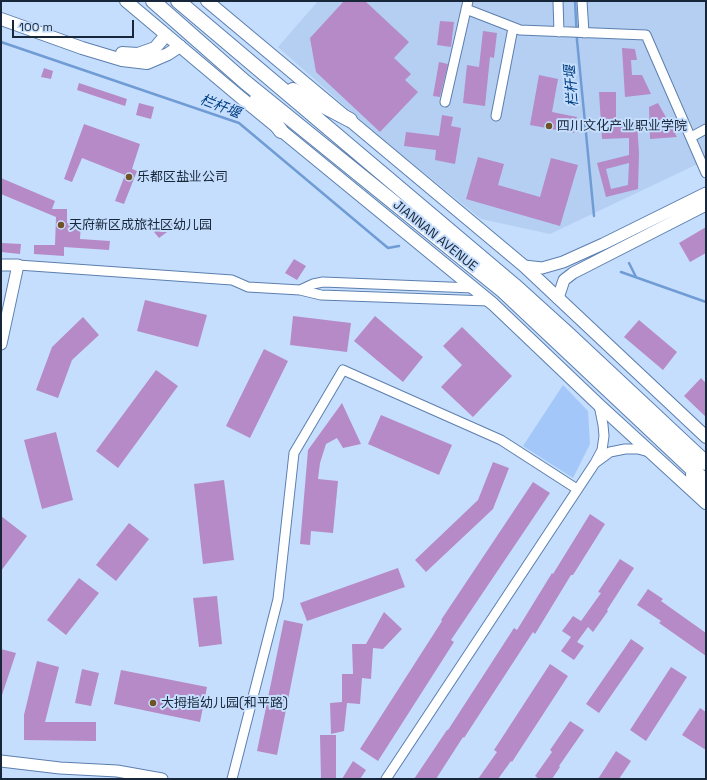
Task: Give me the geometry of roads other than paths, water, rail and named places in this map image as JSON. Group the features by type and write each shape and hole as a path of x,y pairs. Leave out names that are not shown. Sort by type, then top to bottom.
{"highway":[{"path":"144,1 164,10"},
{"name":"JIANNAN AVENUE","path":"153,1 245,82 502,290 706,482"},
{"name":"JIANNAN AVENUE","path":"182,3 514,285 706,463"},
{"path":"268,77 350,120"},
{"path":"245,82 281,131"},
{"path":"687,464 706,499"}],"main road":[{"path":"126,1 281,131 490,301 599,405 706,503"},
{"path":"207,1 524,266 706,437"},
{"path":"1,12 119,52 138,54 144,52 155,48 166,35"},
{"path":"1,19 82,48 122,60 147,63 168,54 180,46"}],"street":[{"path":"558,1 559,32"},
{"path":"582,1 583,33"},
{"path":"445,102 467,5 520,30 646,35 706,174"},
{"path":"496,116 513,28"},
{"path":"691,137 706,129"},
{"path":"524,266 542,268 563,262 706,193"},
{"path":"558,298 564,280 573,272 706,204"},
{"path":"1,265 232,280 248,287 300,290 321,295 490,301"},
{"path":"1,344 18,265"},
{"path":"300,290 313,284 323,282 473,288"},
{"path":"232,779 278,599 294,453 343,370 501,440 577,489"},
{"path":"386,779 595,463 602,450 604,436 599,405"},
{"path":"595,463 610,452 617,450 638,449 650,452"},
{"path":"1,761 60,768 117,771 162,779"}],"waterway":[{"name":"栏杆堰","path":"575,1 577,40 594,216"},
{"name":"栏杆堰","path":"1,42 239,123 388,248 399,246"},
{"name":"栏杆堰","path":"629,263 636,277"},
{"name":"栏杆堰","path":"621,272 706,302"}],"place":[{"name":"四川文化产业职业学院","path":"549,126"},
{"name":"乐都区盐业公司","path":"129,177"},
{"name":"天府新区成旅社区幼儿园","path":"61,225"},
{"name":"大拇指幼儿园(和平路)","path":"153,703"}]}
